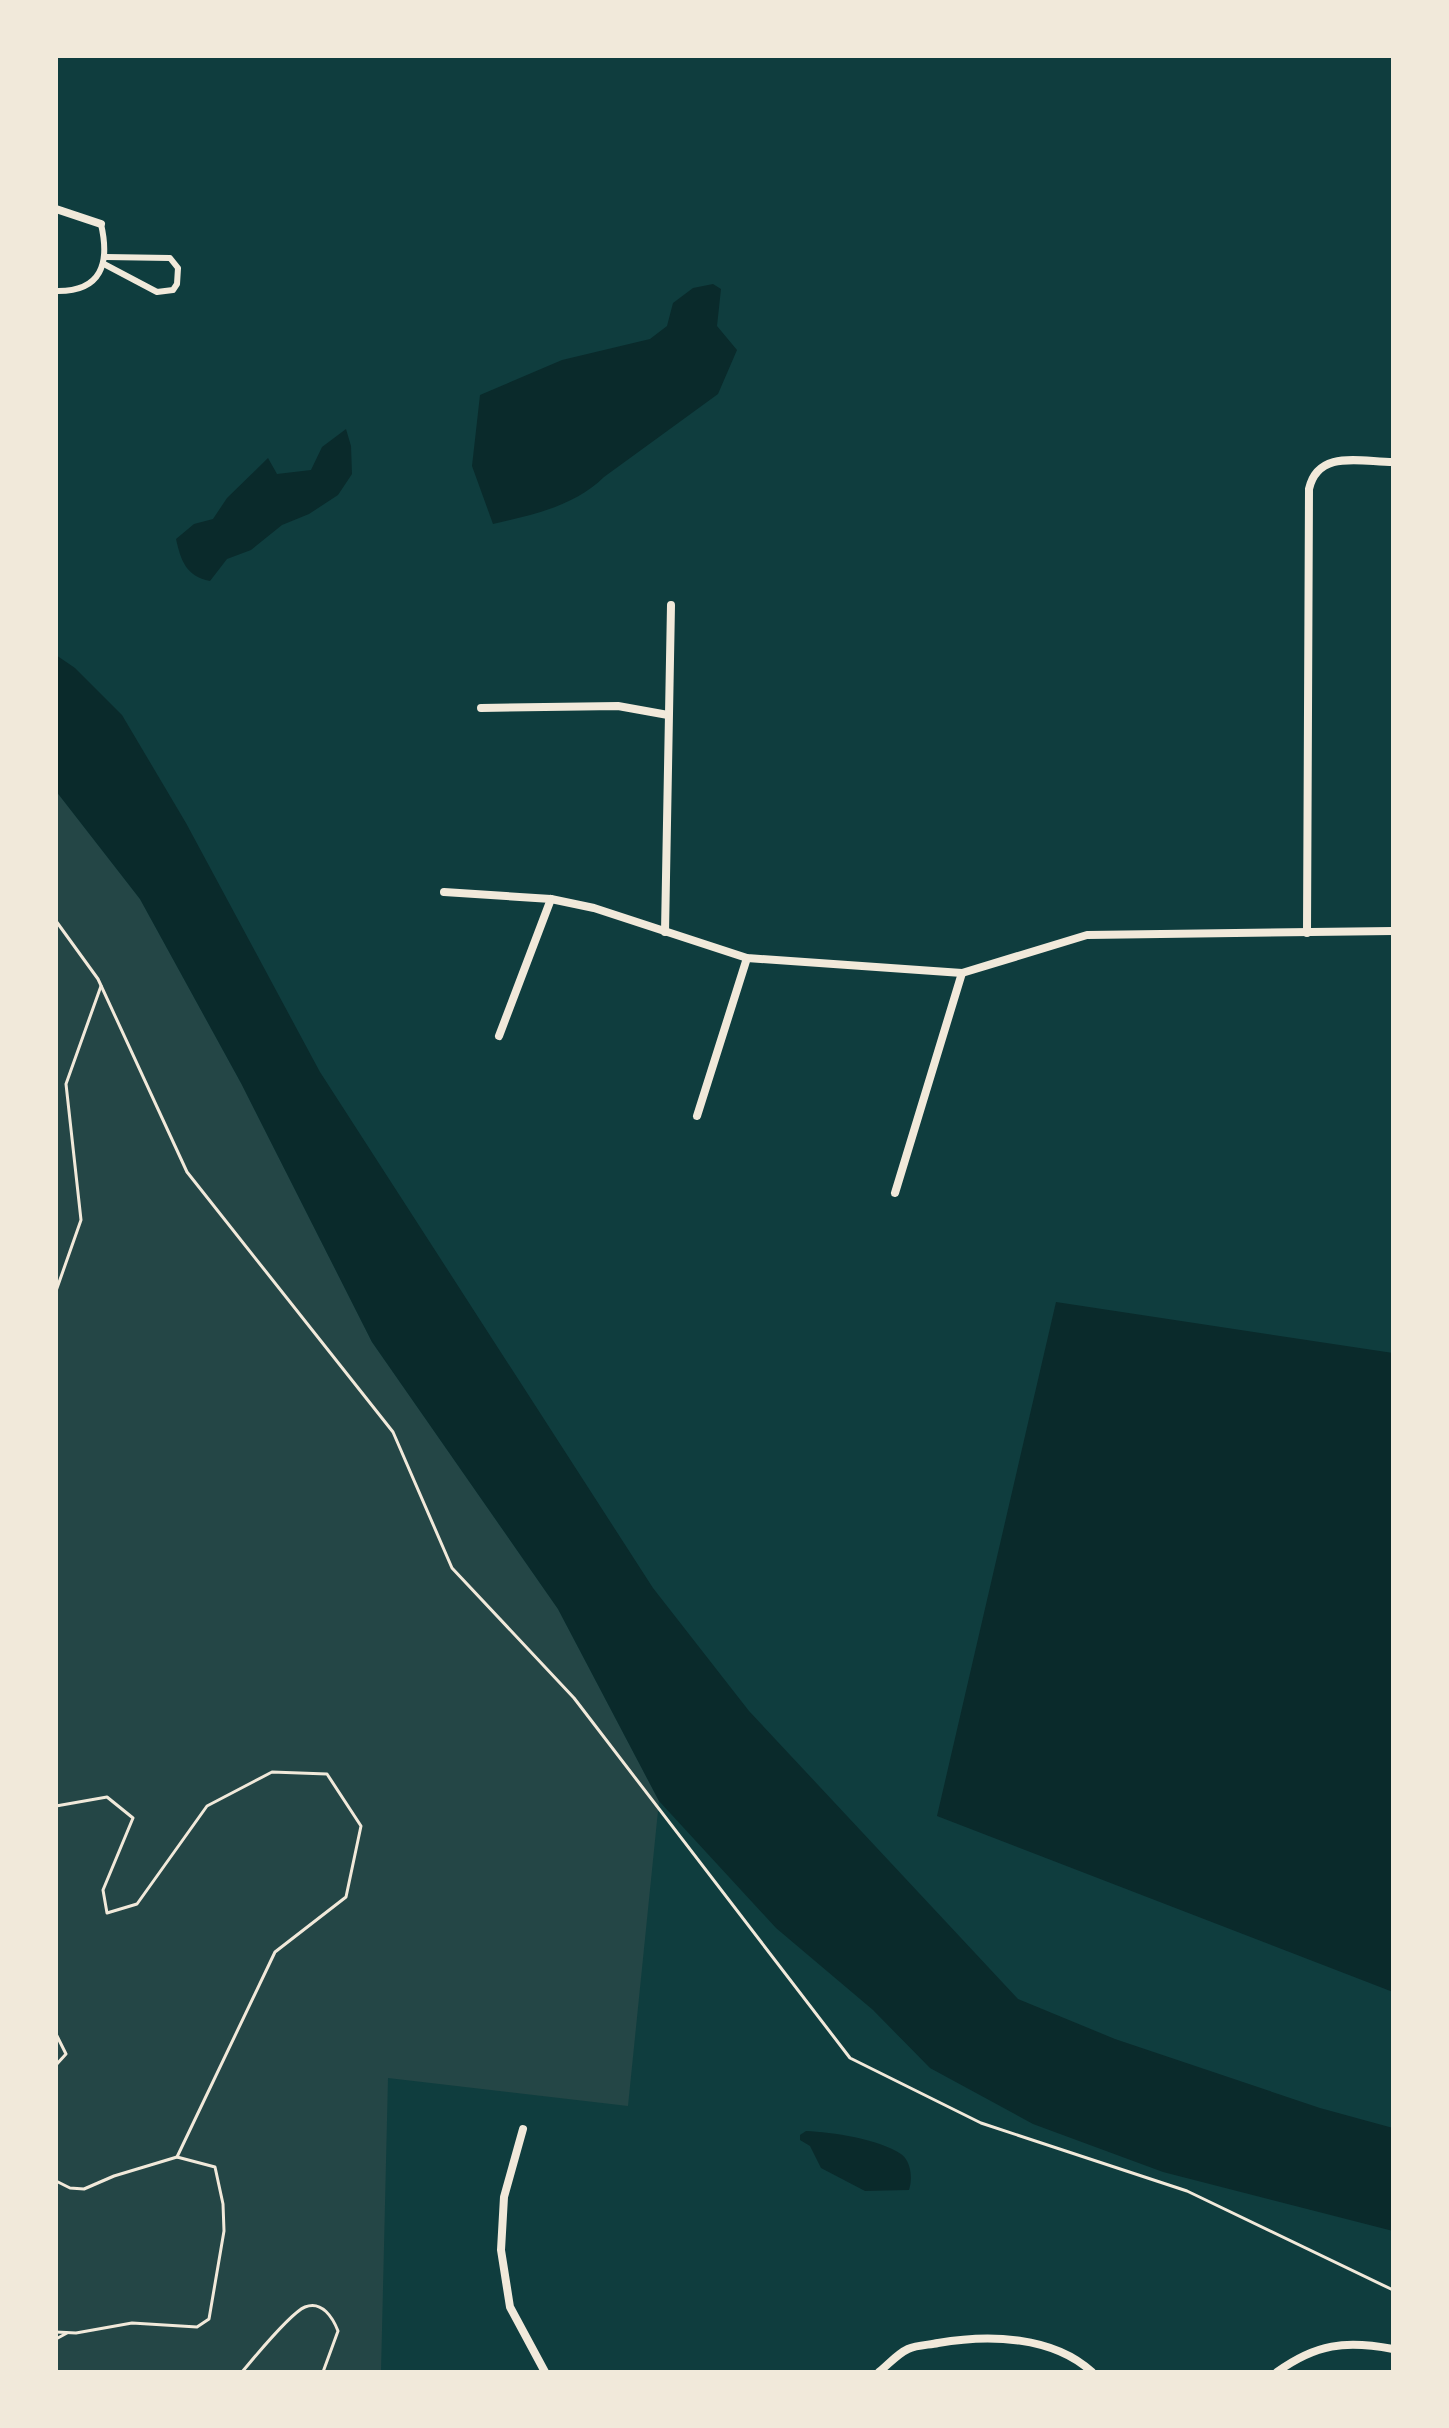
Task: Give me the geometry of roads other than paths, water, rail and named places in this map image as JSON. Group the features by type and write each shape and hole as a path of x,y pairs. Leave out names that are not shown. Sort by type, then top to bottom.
{"street":[{"path":"56,209 101,224"},
{"path":"1307,933 1309,489 1314,474 1322,465 1333,461 1393,462"},
{"path":"665,932 671,605"},
{"path":"481,708 618,706 668,715"},
{"path":"444,892 551,899 594,908 747,958 962,973 1087,935 1393,931"},
{"path":"499,1036 551,899"},
{"path":"697,1116 747,958"},
{"path":"895,1193 962,973"},
{"path":"523,2129 504,2197 501,2250 510,2307 545,2372"},
{"path":"879,2372 909,2348 995,2338 1069,2354 1092,2372"},
{"path":"1277,2372 1301,2354 1329,2347 1370,2345 1393,2349"}],"lane":[{"path":"56,291 71,292 91,283 105,260 101,224"},
{"path":"170,258 178,268 177,284 173,290 157,292 105,260 170,258"}]}
